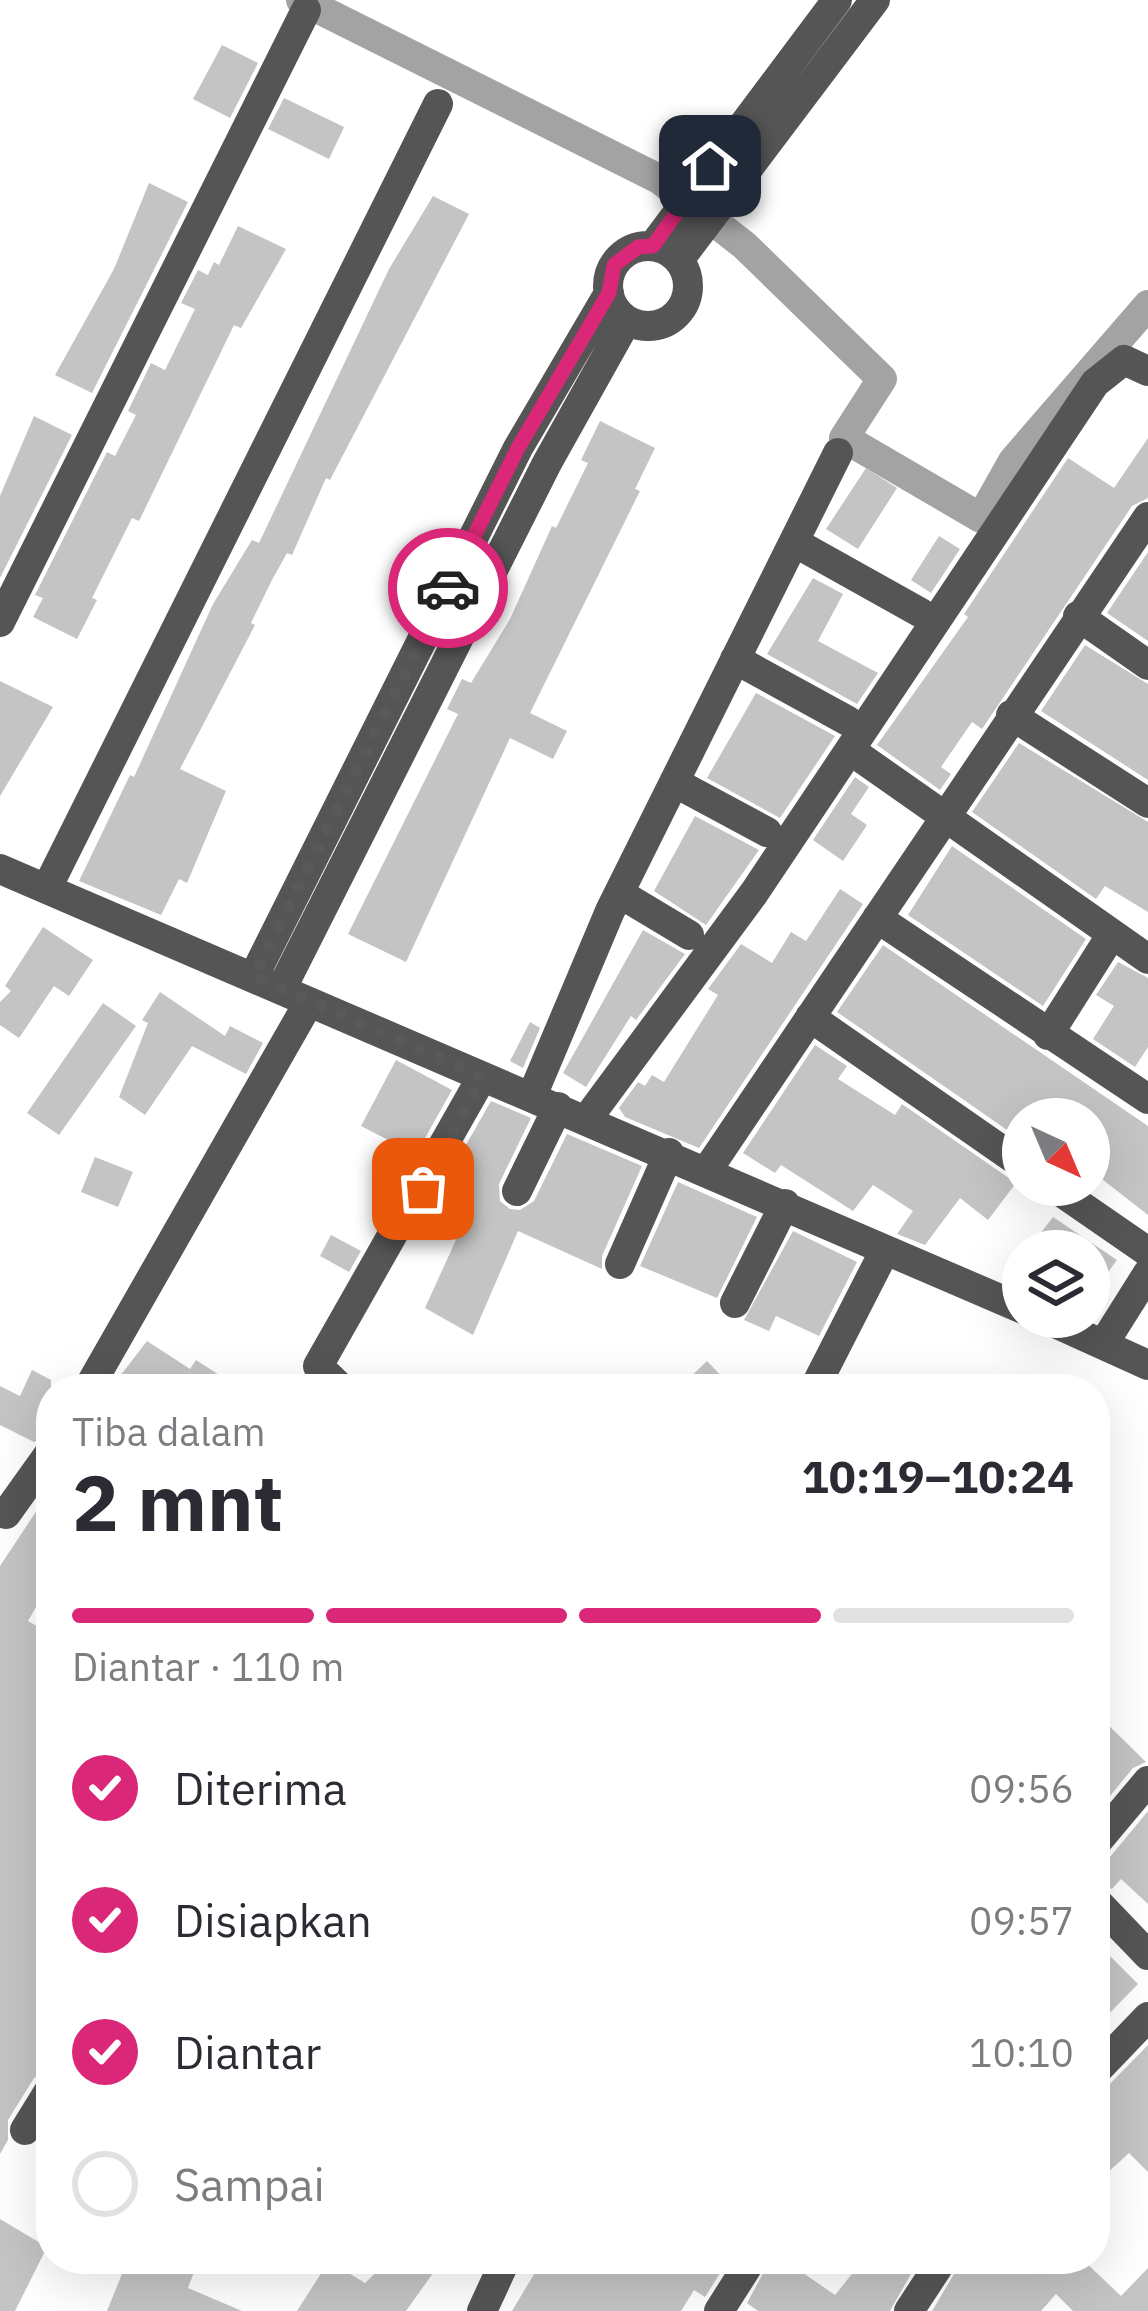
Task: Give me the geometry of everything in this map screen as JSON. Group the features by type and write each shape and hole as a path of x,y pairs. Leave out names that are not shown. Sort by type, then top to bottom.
{"street":[{"path":"609,293 627,320 642,326 673,318 688,290 666,253 676,212 836,0"},
{"path":"282,989 518,448 609,293 614,265 638,247 666,253 704,227 875,0"},
{"path":"0,622 306,10"},
{"path":"47,888 438,104"},
{"path":"95,1374 282,989 567,426 627,320"},
{"path":"559,1107 754,893 849,735 1095,383 1124,360 1148,371"},
{"path":"517,1191 559,1107 619,893 838,453"},
{"path":"708,1169 1148,517"},
{"path":"794,542 920,613"},
{"path":"1078,616 1148,664"},
{"path":"736,659 849,735 943,818 1148,958"},
{"path":"1011,715 1148,803"},
{"path":"674,782 767,832"},
{"path":"0,869 708,1169 1002,1300"},
{"path":"619,893 689,935"},
{"path":"878,918 1148,1099"},
{"path":"1048,1035 1112,934"},
{"path":"810,1017 1002,1150"},
{"path":"311,1374 482,1077"},
{"path":"620,1264 669,1153"},
{"path":"735,1303 785,1204"},
{"path":"1082,1206 1148,1252"},
{"path":"832,1374 885,1250"},
{"path":"1103,1343 1148,1273"},
{"path":"1091,1338 1148,1365"},
{"path":"2,1517 36,1471"},
{"path":"1110,1826 1148,1781"},
{"path":"1110,1916 1148,1955"},
{"path":"1110,2056 1148,2017"},
{"path":"25,2130 36,2112"},
{"path":"482,2311 499,2274"},
{"path":"718,2311 742,2274"},
{"path":"909,2311 933,2274"}],"building":[{"path":"222,45 258,63 230,118 193,99"},
{"path":"284,98 344,127 329,159 268,129"},
{"path":"149,183 188,202 92,393 55,375 114,269"},
{"path":"433,196 469,214 330,480 326,478 292,555 287,553 272,580 251,623 255,625 180,769 226,791 187,883 179,879 161,915 79,881 130,775 134,777 213,604 252,540 259,543 389,269"},
{"path":"238,226 286,249 241,328 234,325 139,521 132,518 92,598 97,600 77,639 33,617 43,598 35,595 107,452 115,456 136,415 128,411 151,363 165,370 195,309 181,303 198,270 208,275 214,262 219,265"},
{"path":"34,416 72,435 0,578 0,496"},
{"path":"600,421 655,448 635,489 640,491 530,713 567,731 553,759 510,738 406,962 348,934 458,714 447,709 462,679 471,683 510,619 552,526 556,528 588,463 581,460"},
{"path":"1148,438 1148,498 1132,506 982,729 972,722 941,767 951,774 940,790 877,745 968,617 964,614 1068,458 1114,488"},
{"path":"866,468 897,488 858,549 826,529"},
{"path":"939,536 960,549 931,593 911,580"},
{"path":"1148,552 1148,641 1107,613"},
{"path":"813,578 843,594 818,641 878,673 857,704 767,654"},
{"path":"1085,645 1148,684 1148,780 1041,711"},
{"path":"0,681 53,707 0,796"},
{"path":"756,693 835,736 780,818 707,778"},
{"path":"1019,743 1148,822 1148,912 1105,886 1096,899 972,812"},
{"path":"855,777 869,787 851,814 867,825 843,861 813,840"},
{"path":"695,816 759,850 706,925 654,891"},
{"path":"952,846 1086,939 1043,1006 908,915"},
{"path":"840,889 863,904 699,1148 625,1117 619,1108 638,1082 645,1086 652,1075 664,1082 718,995 708,989 741,944 772,963 791,932 806,941"},
{"path":"43,927 93,960 69,996 54,986 19,1038 0,1025 0,1002 11,991 5,986"},
{"path":"643,930 685,954 636,1020 631,1016 586,1087 563,1073"},
{"path":"883,945 1107,1098 1002,1098 1002,1126 837,1012"},
{"path":"1118,962 1148,978 1148,1047 1135,1067 1093,1039 1114,1006 1096,995"},
{"path":"160,992 225,1036 230,1026 263,1043 246,1074 192,1046 145,1115 119,1097 148,1023 142,1020"},
{"path":"103,1003 136,1026 59,1135 27,1113"},
{"path":"530,1022 540,1028 523,1068 510,1061"},
{"path":"815,1045 847,1066 838,1079 895,1115 902,1104 1002,1173 1002,1202 988,1220 960,1198 925,1245 897,1234 913,1211 873,1185 853,1211 781,1165 775,1173 743,1153"},
{"path":"396,1060 452,1090 402,1179 381,1168 394,1143 361,1126"},
{"path":"1110,1100 1148,1126 1148,1215 1110,1185"},
{"path":"491,1101 531,1118 499,1184 500,1201 510,1209 520,1210 534,1201 567,1134 642,1166 602,1256 602,1269 518,1231 473,1335 425,1308 470,1209 438,1194"},
{"path":"95,1157 133,1172 118,1207 81,1192"},
{"path":"678,1182 757,1217 717,1298 640,1266"},
{"path":"1053,1217 1072,1230 1043,1230"},
{"path":"793,1231 857,1262 819,1336 776,1316 769,1331 744,1320"},
{"path":"331,1235 361,1251 349,1272 320,1256"},
{"path":"147,1341 190,1369 196,1360 218,1374 122,1374"},
{"path":"707,1361 720,1374 694,1374"},
{"path":"32,1370 40,1374 34,1442 0,1425 0,1386 20,1396"},
{"path":"36,1512 36,1607 28,1621 36,1626 36,2077 8,2120 8,2140 0,2154 0,1566"},
{"path":"1110,1727 1146,1762 1133,1768 1110,1796"},
{"path":"1148,1811 1148,1904 1121,1879 1110,1888 1110,1857"},
{"path":"1110,1956 1138,1984 1110,2013"},
{"path":"1148,2045 1148,2172 1129,2153 1110,2170 1110,2084"},
{"path":"0,2219 36,2240 36,2269 15,2311 0,2311"},
{"path":"1148,2268 1148,2311 1073,2311 1056,2294 1041,2311 932,2311 954,2274 1098,2274 1121,2296"},
{"path":"122,2274 193,2274 188,2288 242,2311 107,2311"},
{"path":"321,2274 350,2274 365,2283 374,2274 432,2274 406,2311 297,2311"},
{"path":"534,2274 720,2274 705,2297 694,2290 681,2311 512,2311"},
{"path":"763,2274 805,2274 835,2295 852,2274 911,2274 890,2311 758,2311 747,2303"}],"waterway":[{"path":"301,0 659,179 744,245 882,379 844,438 981,518 1013,461 1148,305"}],"way so far":[{"path":"423,1189 482,1077 254,976 448,588"}],"route":[{"path":"448,588 518,448 609,293 614,265 638,247 653,246 710,166"}]}
